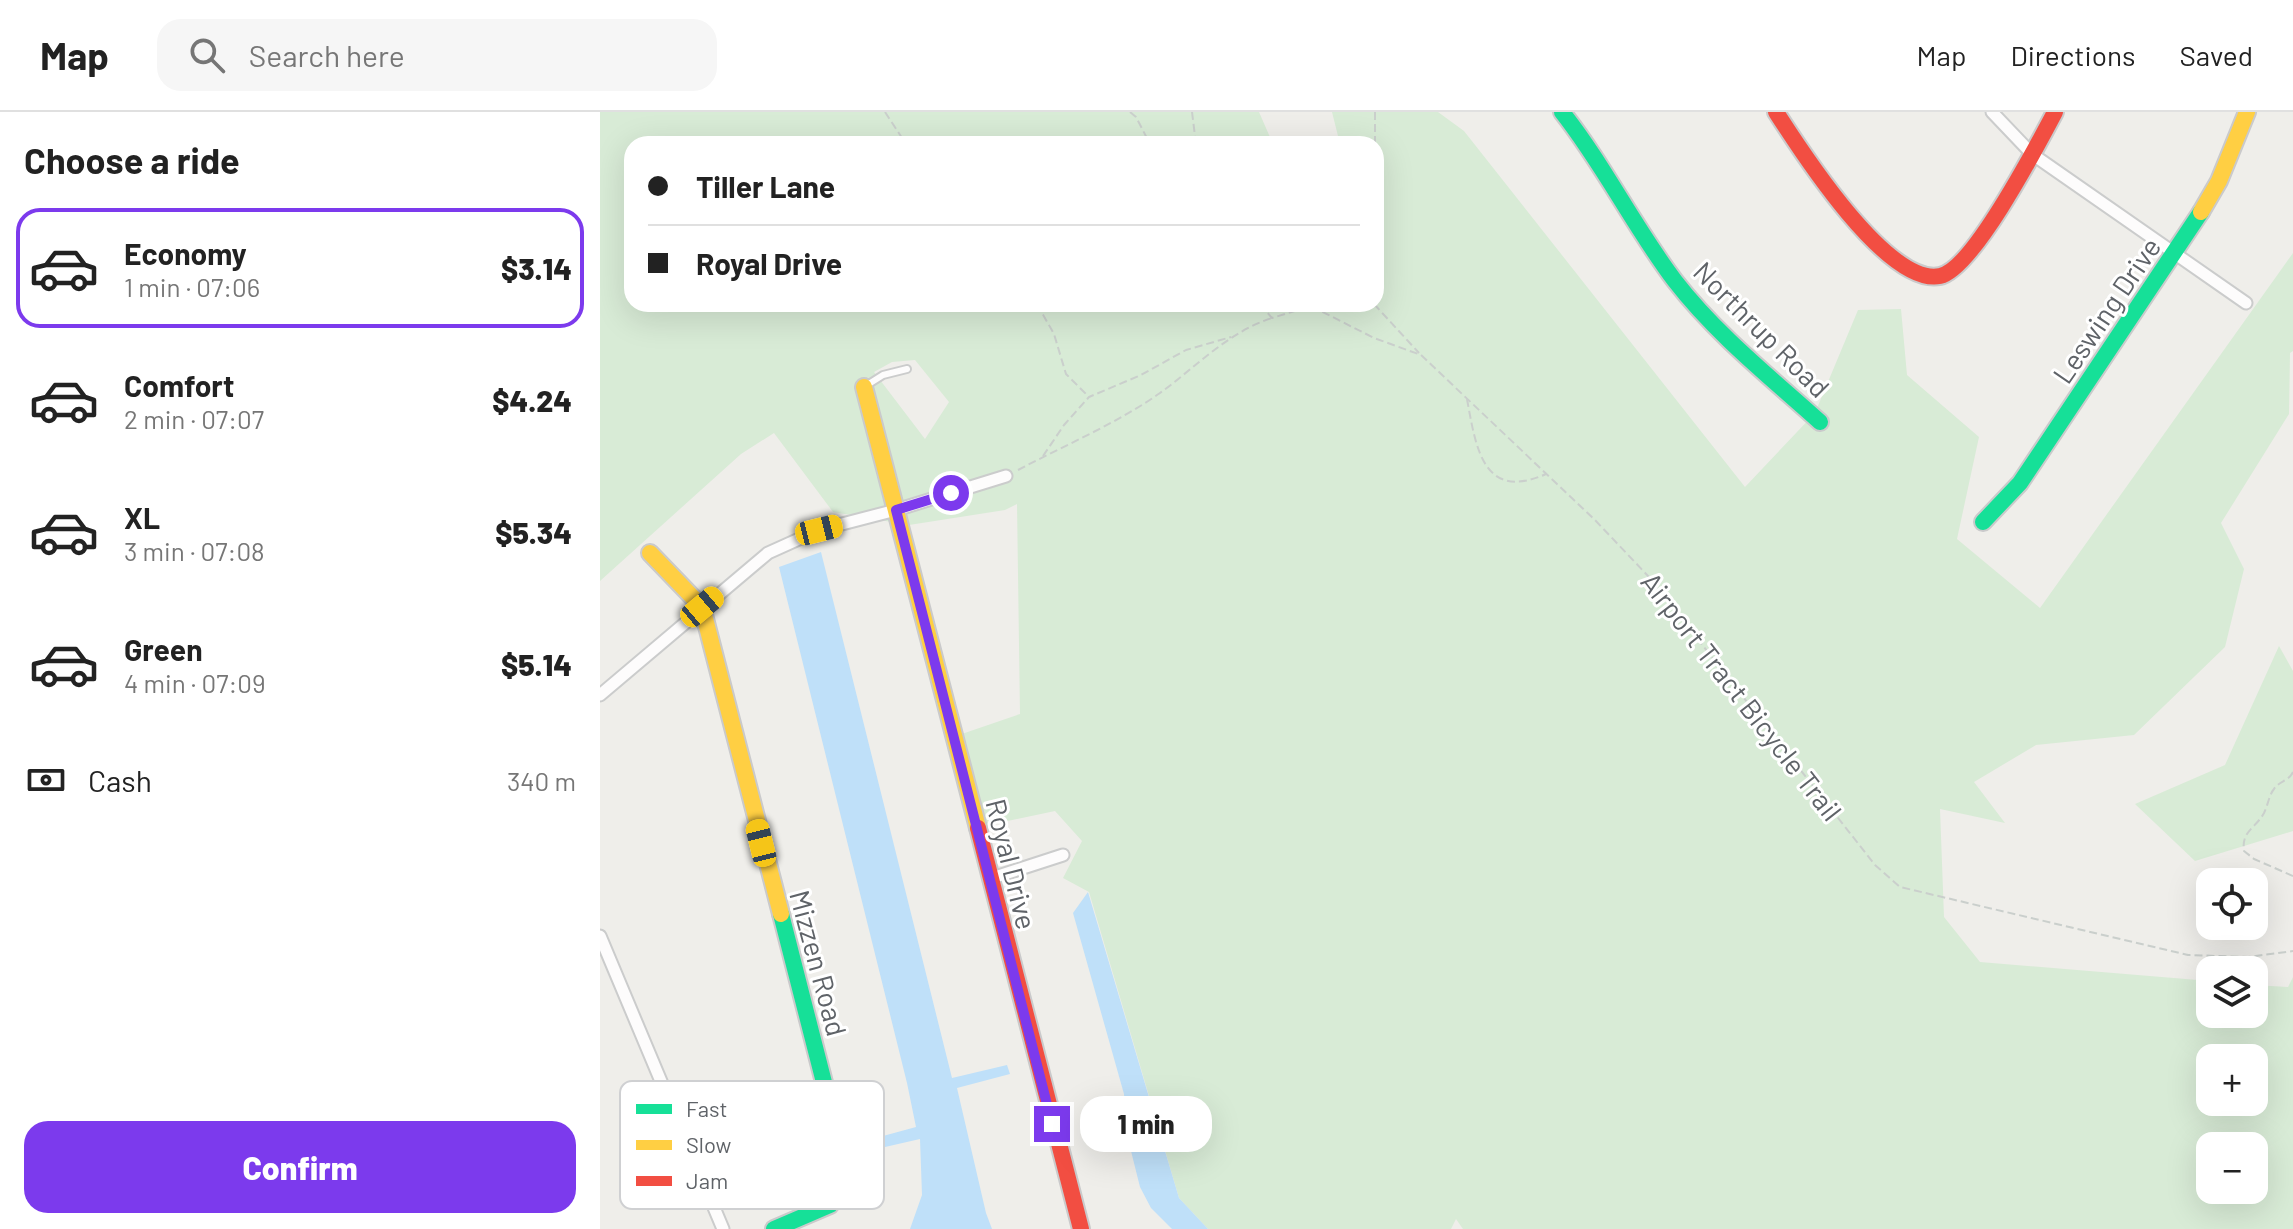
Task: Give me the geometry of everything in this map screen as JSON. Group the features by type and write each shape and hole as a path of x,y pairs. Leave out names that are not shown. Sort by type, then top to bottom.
{"street":[{"name":"Northrup Road","path":"1562,112 1600,163 1675,280 1715,325 1820,422"},
{"path":"1776,112 1804,156 1871,239 1902,265 1929,277 1942,275 1962,261 2032,154 2055,112"},
{"path":"1992,112 2032,154 2246,303"},
{"name":"Leswing Drive","path":"1983,522 2020,483 2175,254 2219,181 2247,112"},
{"name":"Royal Drive","path":"864,387 1081,1229"},
{"path":"600,695 768,553 819,530 1006,476"},
{"name":"Mizzen Road","path":"650,553 702,607 824,1081"},
{"path":"989,879 1063,855"},
{"path":"600,936 661,1081"},
{"path":"715,1209 723,1229"},
{"name":"Mizzen Road","path":"774,1229 821,1209"}],"lane":[{"path":"864,387 883,375 907,369"}],"path":[{"path":"885,112 901,136"},
{"path":"1130,112 1146,136"},
{"path":"1192,112 1195,136"},
{"path":"1375,112 1375,136"},
{"path":"1042,312 1054,334 1066,374 1089,397"},
{"path":"1267,312 1272,318"},
{"name":"Airport Tract Bicycle Trail","path":"1236,335 1254,324 1290,312"},
{"name":"Airport Tract Bicycle Trail","path":"1325,312 1374,338 1421,355 1649,577 1875,865 1900,887 2188,955 2248,957 2293,951"},
{"path":"1381,312 1421,355"},
{"path":"1043,457 1064,425 1089,397 1141,375 1186,350 1236,335"},
{"path":"1006,476 1158,394 1236,335"},
{"path":"1467,398 1477,447 1489,470 1500,481 1529,482 1546,474"},
{"path":"2293,772 2290,778 2275,786 2262,817 2242,841 2244,851 2254,859 2293,876"}],"green space":[{"path":"600,112 1259,112 1270,136 624,136 624,312 1384,312 1384,136 1338,136 1332,112 1438,112 1464,131 1745,487 1815,413 1858,310 1901,309 1907,375 1979,437 1957,539 2040,608 2293,253 2293,351 2290,353 2289,414 2221,523 2244,569 2225,647 2134,735 2036,745 1974,782 2005,823 1940,809 1944,917 1980,962 2196,980 2196,1028 2268,1028 2268,986 2288,987 2293,977 2293,1229 1463,1229 1456,1219 1451,1229 1208,1229 1179,1198 1089,892 1063,878 1082,841 1055,811 975,828 953,737 1020,714 1017,504 1005,510 909,525 833,512 774,433 741,454 600,581","holes":["915,360 949,402 925,439 874,372 892,362"]},
{"path":"2279,646 2293,671 2293,831 2195,861 2135,804 2225,765"}],"water":[{"path":"821,552 952,1078 1007,1065 1010,1074 957,1088 992,1229 910,1229 922,1195 920,1139 885,1147 884,1136 916,1127 779,567"},
{"path":"1088,892 1179,1198 1208,1229 1172,1229 1151,1208 1140,1187 1126,1131 1124,1094 1073,913"}],"traffic: fast":[{"path":"1562,112 1675,281 1708,319 1820,422"},
{"path":"1983,522 2020,483 2201,212"},
{"path":"781,914 824,1081"},
{"path":"774,1229 821,1209"}],"traffic: slow":[{"path":"2201,212 2219,181 2247,112"},
{"path":"864,387 978,828"},
{"path":"650,553 702,607 781,914"}],"traffic: jam":[{"path":"1776,112 1825,184 1872,239 1896,260 1919,274 1940,276 1954,268 1970,252 2004,203 2055,112"},
{"path":"978,828 1081,1229"}],"route":[{"path":"951,493 896,510 1052,1124"}]}
